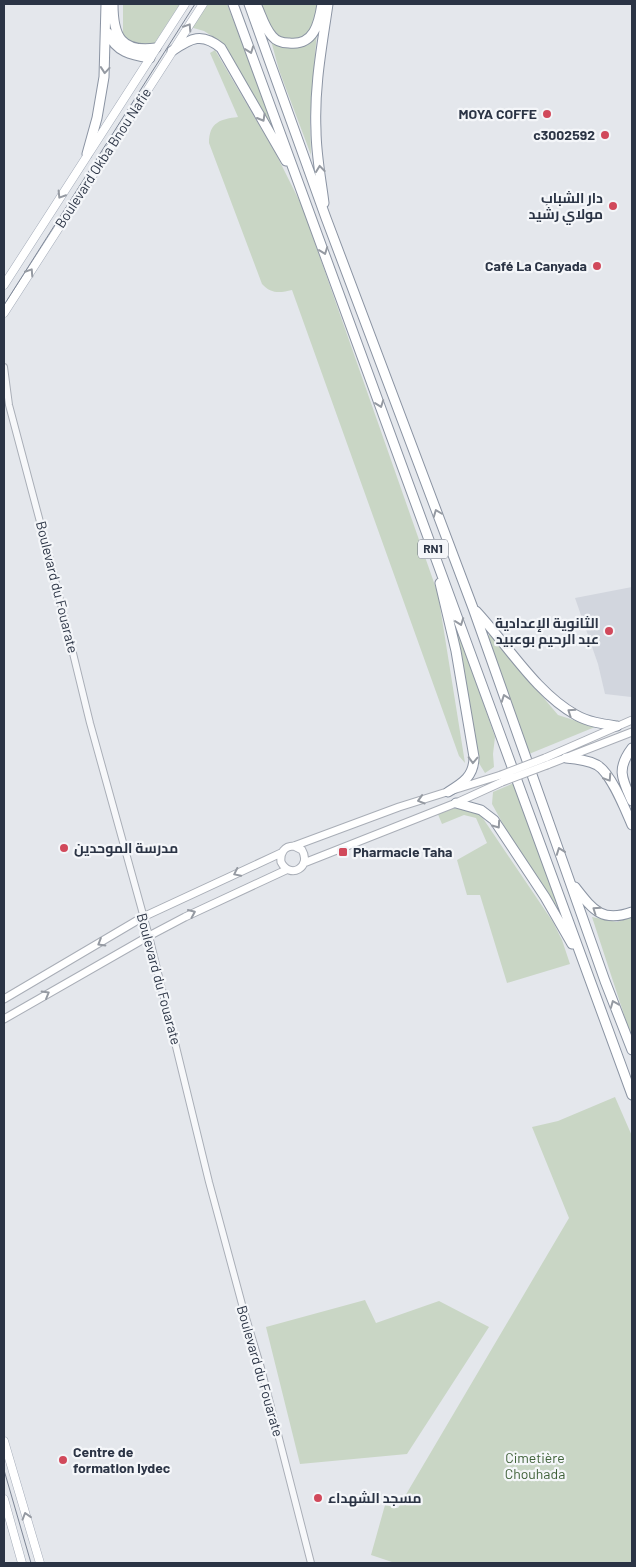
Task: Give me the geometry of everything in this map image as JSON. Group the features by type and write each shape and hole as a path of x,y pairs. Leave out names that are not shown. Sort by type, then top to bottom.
{"highway":[{"path":"87,154 102,96 106,62 106,4"},
{"path":"113,4 114,24 122,41 134,49 156,48"},
{"name":"RN1","path":"234,4 632,1095"},
{"name":"RN1","path":"249,4 326,218 473,608 605,981 632,1050"},
{"path":"256,4 268,31 273,37 292,44 306,40 313,35 317,28 322,4"},
{"path":"326,218 316,131 316,106 317,75 328,4"},
{"path":"106,30 114,44 122,51 150,58"},
{"path":"170,54 187,41 195,38 208,39 221,48 283,155 313,220"},
{"path":"430,541 456,651 474,757 474,766 470,775 463,783 448,792"},
{"path":"473,608 555,700 575,715 588,721 617,726"},
{"path":"632,748 625,757 622,779 632,801"},
{"path":"566,758 590,761 599,766 607,775 632,825"},
{"path":"456,803 481,810 494,820 546,897 591,983"},
{"path":"571,882 594,910 601,914 620,916 632,912"}],"main road":[{"name":"Boulevard Okba Bnou Nafie","path":"4,285 185,4"},
{"name":"Boulevard Okba Bnou Nafie","path":"4,313 203,4"},
{"path":"150,58 170,54"},
{"path":"4,1019 185,917 286,870 295,871 304,863 456,803 502,779 546,762 632,720"},
{"path":"546,762 566,758 632,732"},
{"path":"4,999 143,917 281,853 287,847 399,807 448,792 502,779"},
{"path":"294,846 305,854 304,863"},
{"path":"281,853 281,862 286,870"},
{"path":"4,1441 40,1563"},
{"path":"4,1499 22,1563"}],"street":[{"name":"Boulevard du Fouarate","path":"4,367 9,405"},
{"name":"Boulevard du Fouarate","path":"4,391 52,567 90,723 149,936 209,1182 261,1368 311,1563"},
{"name":"Boulevard du Fouarate","path":"308,1552 316,1563"}],"shaded area":[{"name":"الثانوية الإعدادية عبد الرحيم بوعبيد","path":"632,587 632,697 605,694 598,664 575,598"}],"green space":[{"path":"123,4 180,4 152,47 139,49 123,40"},
{"path":"205,4 227,4 278,134 268,121 224,44 204,31 190,27"},
{"path":"261,4 319,4 310,121 311,155 279,70"},
{"path":"215,50 275,152 302,206 438,594 465,763 459,756 292,290 276,292 269,290 262,284 209,143 211,130 217,123 238,117 210,53"},
{"path":"455,621 495,737 494,767 485,773 477,760"},
{"path":"490,634 558,715 595,727 529,754 487,637"},
{"path":"514,783 559,910 512,840 492,804 493,792"},
{"path":"450,808 470,810 480,814 553,922 562,940 570,964 507,983 480,895 467,895 457,860 487,843 476,818 464,815 442,824 437,812"},
{"path":"592,917 617,922 632,917 632,1039"},
{"name":"Cimetière Chouhada","path":"615,1097 632,1136 632,1563 395,1563 371,1555 385,1505 398,1508 569,1218 532,1127 558,1121"},
{"path":"365,1300 376,1323 439,1301 489,1327 407,1454 300,1464 266,1327"}],"tram line":[{"path":"4,305 195,4"},
{"path":"4,1470 31,1563"}],"place":[{"name":"MOYA COFFE","path":"547,114"},
{"name":"c3002592","path":"605,135"},
{"name":"دار الشباب مولاي رشيد","path":"613,206"},
{"name":"Café La Canyada","path":"597,266"},
{"name":"الثانوية الإعدادية عبد الرحيم بوعبيد","path":"609,631"},
{"name":"مدرسة الموحدين","path":"64,848"},
{"name":"Pharmacie Taha","path":"343,852"},
{"name":"Centre de formation lydec","path":"63,1460"},
{"name":"مسجد الشهداء","path":"318,1498"}]}
